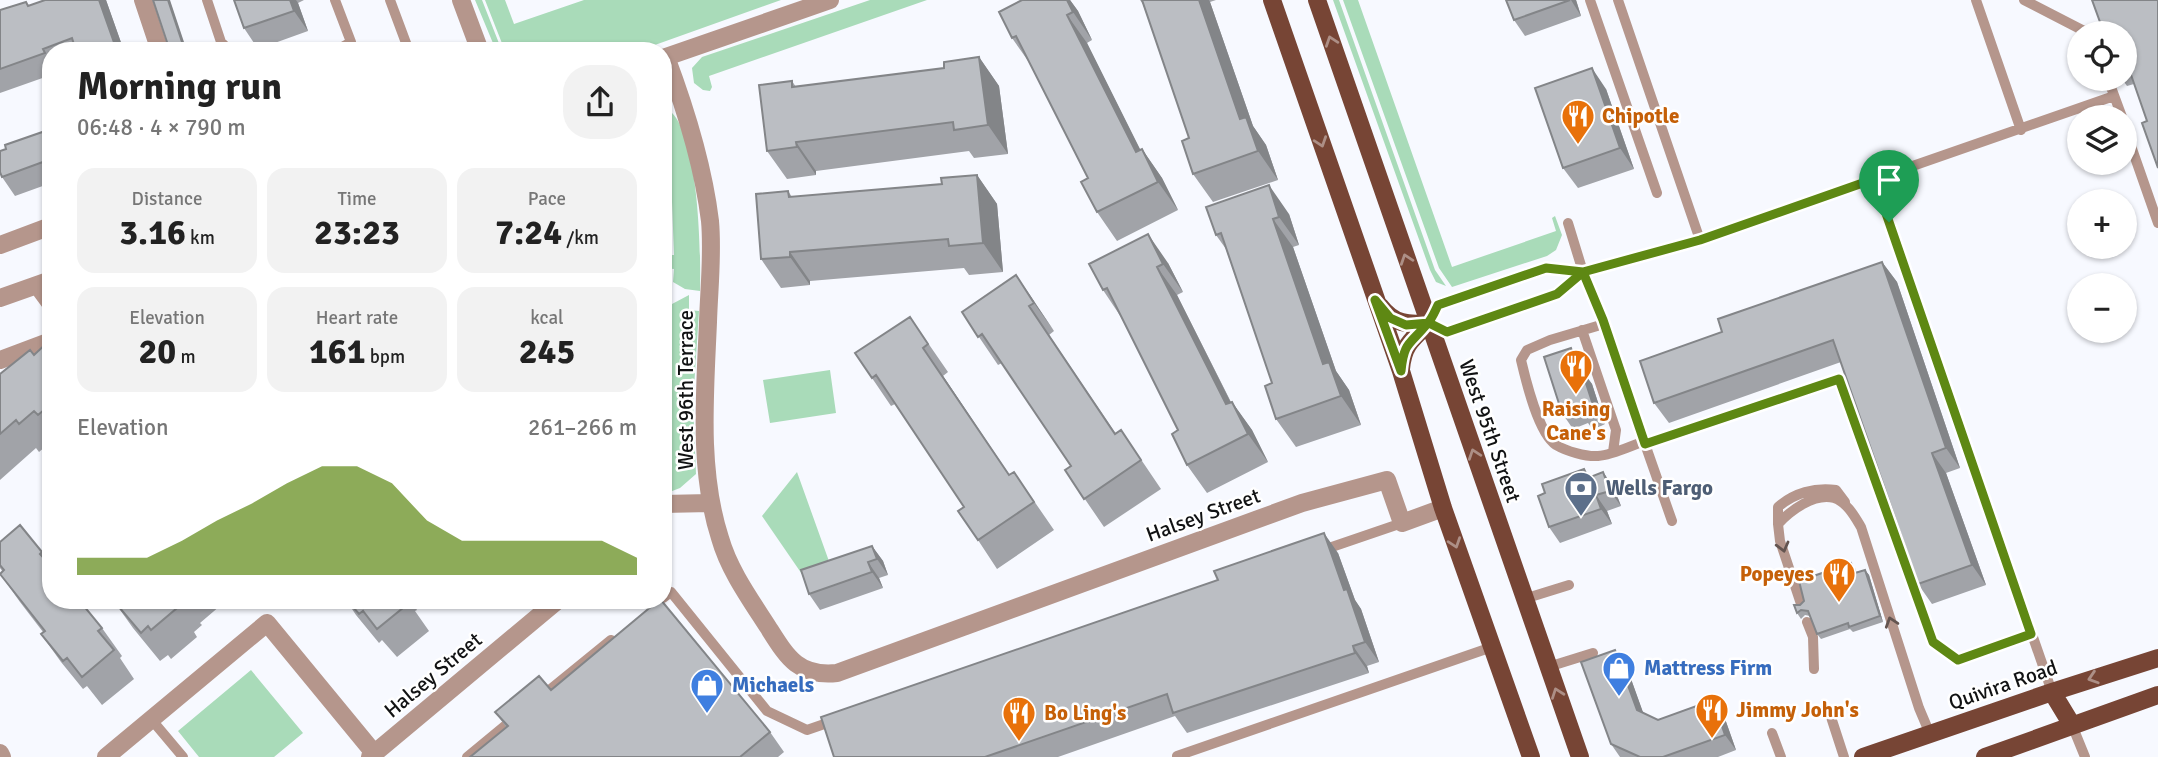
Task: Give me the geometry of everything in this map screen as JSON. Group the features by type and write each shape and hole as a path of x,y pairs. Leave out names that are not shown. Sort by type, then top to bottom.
{"main road":[{"path":"1272,0 1401,371 1443,508 1531,757"},
{"name":"West 95th Street","path":"1317,0 1580,757"},
{"path":"1375,300 1390,318 1406,325 1429,323"},
{"path":"1401,371 1402,352 1410,340 1429,323"},
{"name":"Quivira Road","path":"1863,757 2052,691 2158,658"},
{"path":"2052,691 2072,725"},
{"path":"1985,757 2158,695"}],"street":[{"path":"143,0 157,42"},
{"path":"461,0 477,42"},
{"path":"672,54 826,1"},
{"name":"West 96th Terrace","path":"672,76 699,161 710,222 704,411 710,503 720,541 744,591 780,646 801,668 818,675 836,673 953,631"},
{"path":"672,101 681,98"},
{"path":"0,245 42,229"},
{"path":"0,298 42,284"},
{"path":"0,360 42,344"},
{"name":"Halsey Street","path":"953,631 1302,503 1387,480 1402,523"},
{"path":"672,504 710,503"},
{"path":"1402,523 1443,508"},
{"name":"Halsey Street","path":"372,755 547,609"},
{"path":"106,757 267,622 372,755"}],"lane":[{"path":"206,0 221,42"},
{"path":"335,0 351,42"},
{"path":"390,0 406,42"},
{"path":"1590,0 1657,193"},
{"path":"1618,0 1700,240"},
{"path":"1976,0 2021,130"},
{"path":"2024,0 2067,22"},
{"path":"2112,91 2117,105"},
{"path":"1583,272 1557,294 1447,332 1429,323 1438,305 1546,268 1583,272 1700,240 2114,96"},
{"path":"2137,162 2158,223"},
{"path":"1874,179 2052,691"},
{"path":"1568,223 1672,521"},
{"path":"1604,324 1527,350 1521,360 1527,385 1545,430 1555,444 1583,454 1599,456 1839,379 1933,642 1958,660 2031,634"},
{"path":"1582,330 1616,430 1613,452"},
{"path":"1801,604 1780,541 1778,524 1791,510 1816,499 1834,498 1851,510 1865,539 1912,687 1930,734"},
{"path":"1307,556 1402,523"},
{"path":"1524,599 1569,585"},
{"path":"672,593 767,711 807,730 846,716"},
{"path":"1807,622 1813,636 1814,669"},
{"path":"531,705 618,635"},
{"path":"1177,756 1492,647"},
{"path":"1548,667 1593,653"},
{"path":"467,757 520,713"},
{"path":"1829,715 1844,757"},
{"path":"151,719 183,757"},
{"path":"2072,725 2085,757"},
{"path":"1772,733 1781,757"}],"green space":[{"path":"475,0 482,0 498,42 492,42"},
{"path":"485,0 505,0 514,24 584,0 781,0 663,42 501,42"},
{"path":"870,0 927,0 709,76 712,87 710,91 703,90 694,83 692,68 702,57"},
{"path":"1333,0 1339,0 1435,270 1446,286 1436,282 1430,270"},
{"path":"1343,0 1358,0 1452,267 1556,231 1552,218 1555,216 1562,235 1556,250 1547,256 1452,287 1439,268"},
{"path":"672,114 680,124 692,168 699,224 700,291 685,289 673,282"},
{"path":"689,295 689,310 699,311 693,403 696,474 680,488 672,491 672,304"},
{"path":"830,370 836,413 770,423 763,380"},
{"path":"797,472 835,578 806,580 762,516"},
{"path":"251,670 303,733 274,757 199,757 178,731"}],"building":[{"path":"45,0 99,0 114,42 73,42 72,38 61,42 42,42 42,54 0,69 0,10 26,2 28,6"},
{"path":"153,0 168,0 182,42 167,42"},
{"path":"234,0 290,0 294,11 244,28"},
{"path":"1022,0 1067,0 1073,12 1067,15 1136,152 1142,149 1158,182 1097,212 1081,182 1088,178 1016,36 1012,38 999,12"},
{"path":"1142,0 1199,0 1240,119 1246,117 1258,151 1193,174 1182,141 1189,138"},
{"path":"1506,0 1570,0 1514,20"},
{"path":"2092,0 2158,0 2158,168 2142,123 2147,121 2137,91 2137,21 2100,21"},
{"path":"979,57 988,125 954,130 953,122 796,142 797,147 767,151 759,85 792,81 792,87 944,68 944,62"},
{"path":"1592,68 1620,148 1563,168 1535,88"},
{"path":"42,132 42,162 2,177 0,151 6,149 5,145"},
{"path":"977,175 983,243 949,246 948,239 790,252 790,257 761,259 756,194 788,191 789,197 942,184 941,178"},
{"path":"1269,185 1279,217 1273,219 1323,364 1329,362 1341,396 1276,419 1265,386 1272,383 1221,233 1216,235 1206,207"},
{"path":"1148,234 1163,264 1157,267 1226,404 1232,402 1248,434 1187,465 1172,434 1178,430 1107,288 1103,290 1089,264"},
{"path":"1882,262 1946,448 1932,453 1972,565 1918,584 1833,340 1654,403 1640,361 1722,332 1718,319"},
{"path":"1016,275 1034,303 1029,306 1115,434 1121,430 1141,460 1084,499 1065,470 1071,466 982,334 978,337 962,312"},
{"path":"910,317 928,344 923,348 1009,475 1014,472 1034,502 978,540 958,511 964,507 876,375 872,378 855,353"},
{"path":"42,348 42,412 38,415 34,411 19,424 16,420 0,434 0,374 30,350 34,355"},
{"path":"1571,348 1578,369 1581,368 1594,408 1582,414 1580,406 1562,413 1544,357"},
{"path":"1584,469 1588,478 1603,472 1610,491 1596,495 1601,509 1549,527 1538,496 1545,493 1542,484"},
{"path":"20,525 42,552 42,609 86,609 102,628 98,631 114,650 82,677 67,658 63,661 41,634 45,631 0,574 4,570 0,565 0,542"},
{"path":"1324,533 1365,642 1353,646 1355,653 1173,713 1167,694 985,757 834,757 821,717 1218,580 1214,571"},
{"path":"872,546 877,559 868,562 872,572 809,594 801,570"},
{"name":"Popeyes","path":"1851,563 1855,573 1865,570 1880,616 1817,634 1808,611 1801,610 1797,613 1794,605 1800,605 1804,601 1799,581"},
{"path":"121,609 176,609 151,630 148,626 141,633"},
{"path":"355,609 402,609 377,629 363,611 359,614"},
{"path":"648,609 668,609 770,732 740,757 470,757 508,726 495,712 539,676 551,690"},
{"path":"1615,650 1637,710 1658,720 1713,700 1725,735 1663,757 1640,757 1611,744 1581,662"}],"place":[{"name":"Chipotle","path":"1578,146"},
{"name":"Raising Cane's","path":"1576,396"},
{"name":"Wells Fargo","path":"1581,518"},
{"name":"Popeyes","path":"1839,604"},
{"name":"Mattress Firm","path":"1619,698"},
{"name":"Michaels","path":"707,715"},
{"name":"Jimmy John's","path":"1712,740"},
{"name":"Bo Ling's","path":"1019,743"}],"route":[{"path":"1889,222 1874,179 1700,240 1583,272 1557,294 1447,332 1429,323 1406,325 1390,318 1375,300 1401,371 1402,352 1410,340 1429,323 1438,305 1546,268 1583,272 1603,320 1645,444 1839,379 1933,642 1958,660 2031,634 1889,222"}]}
